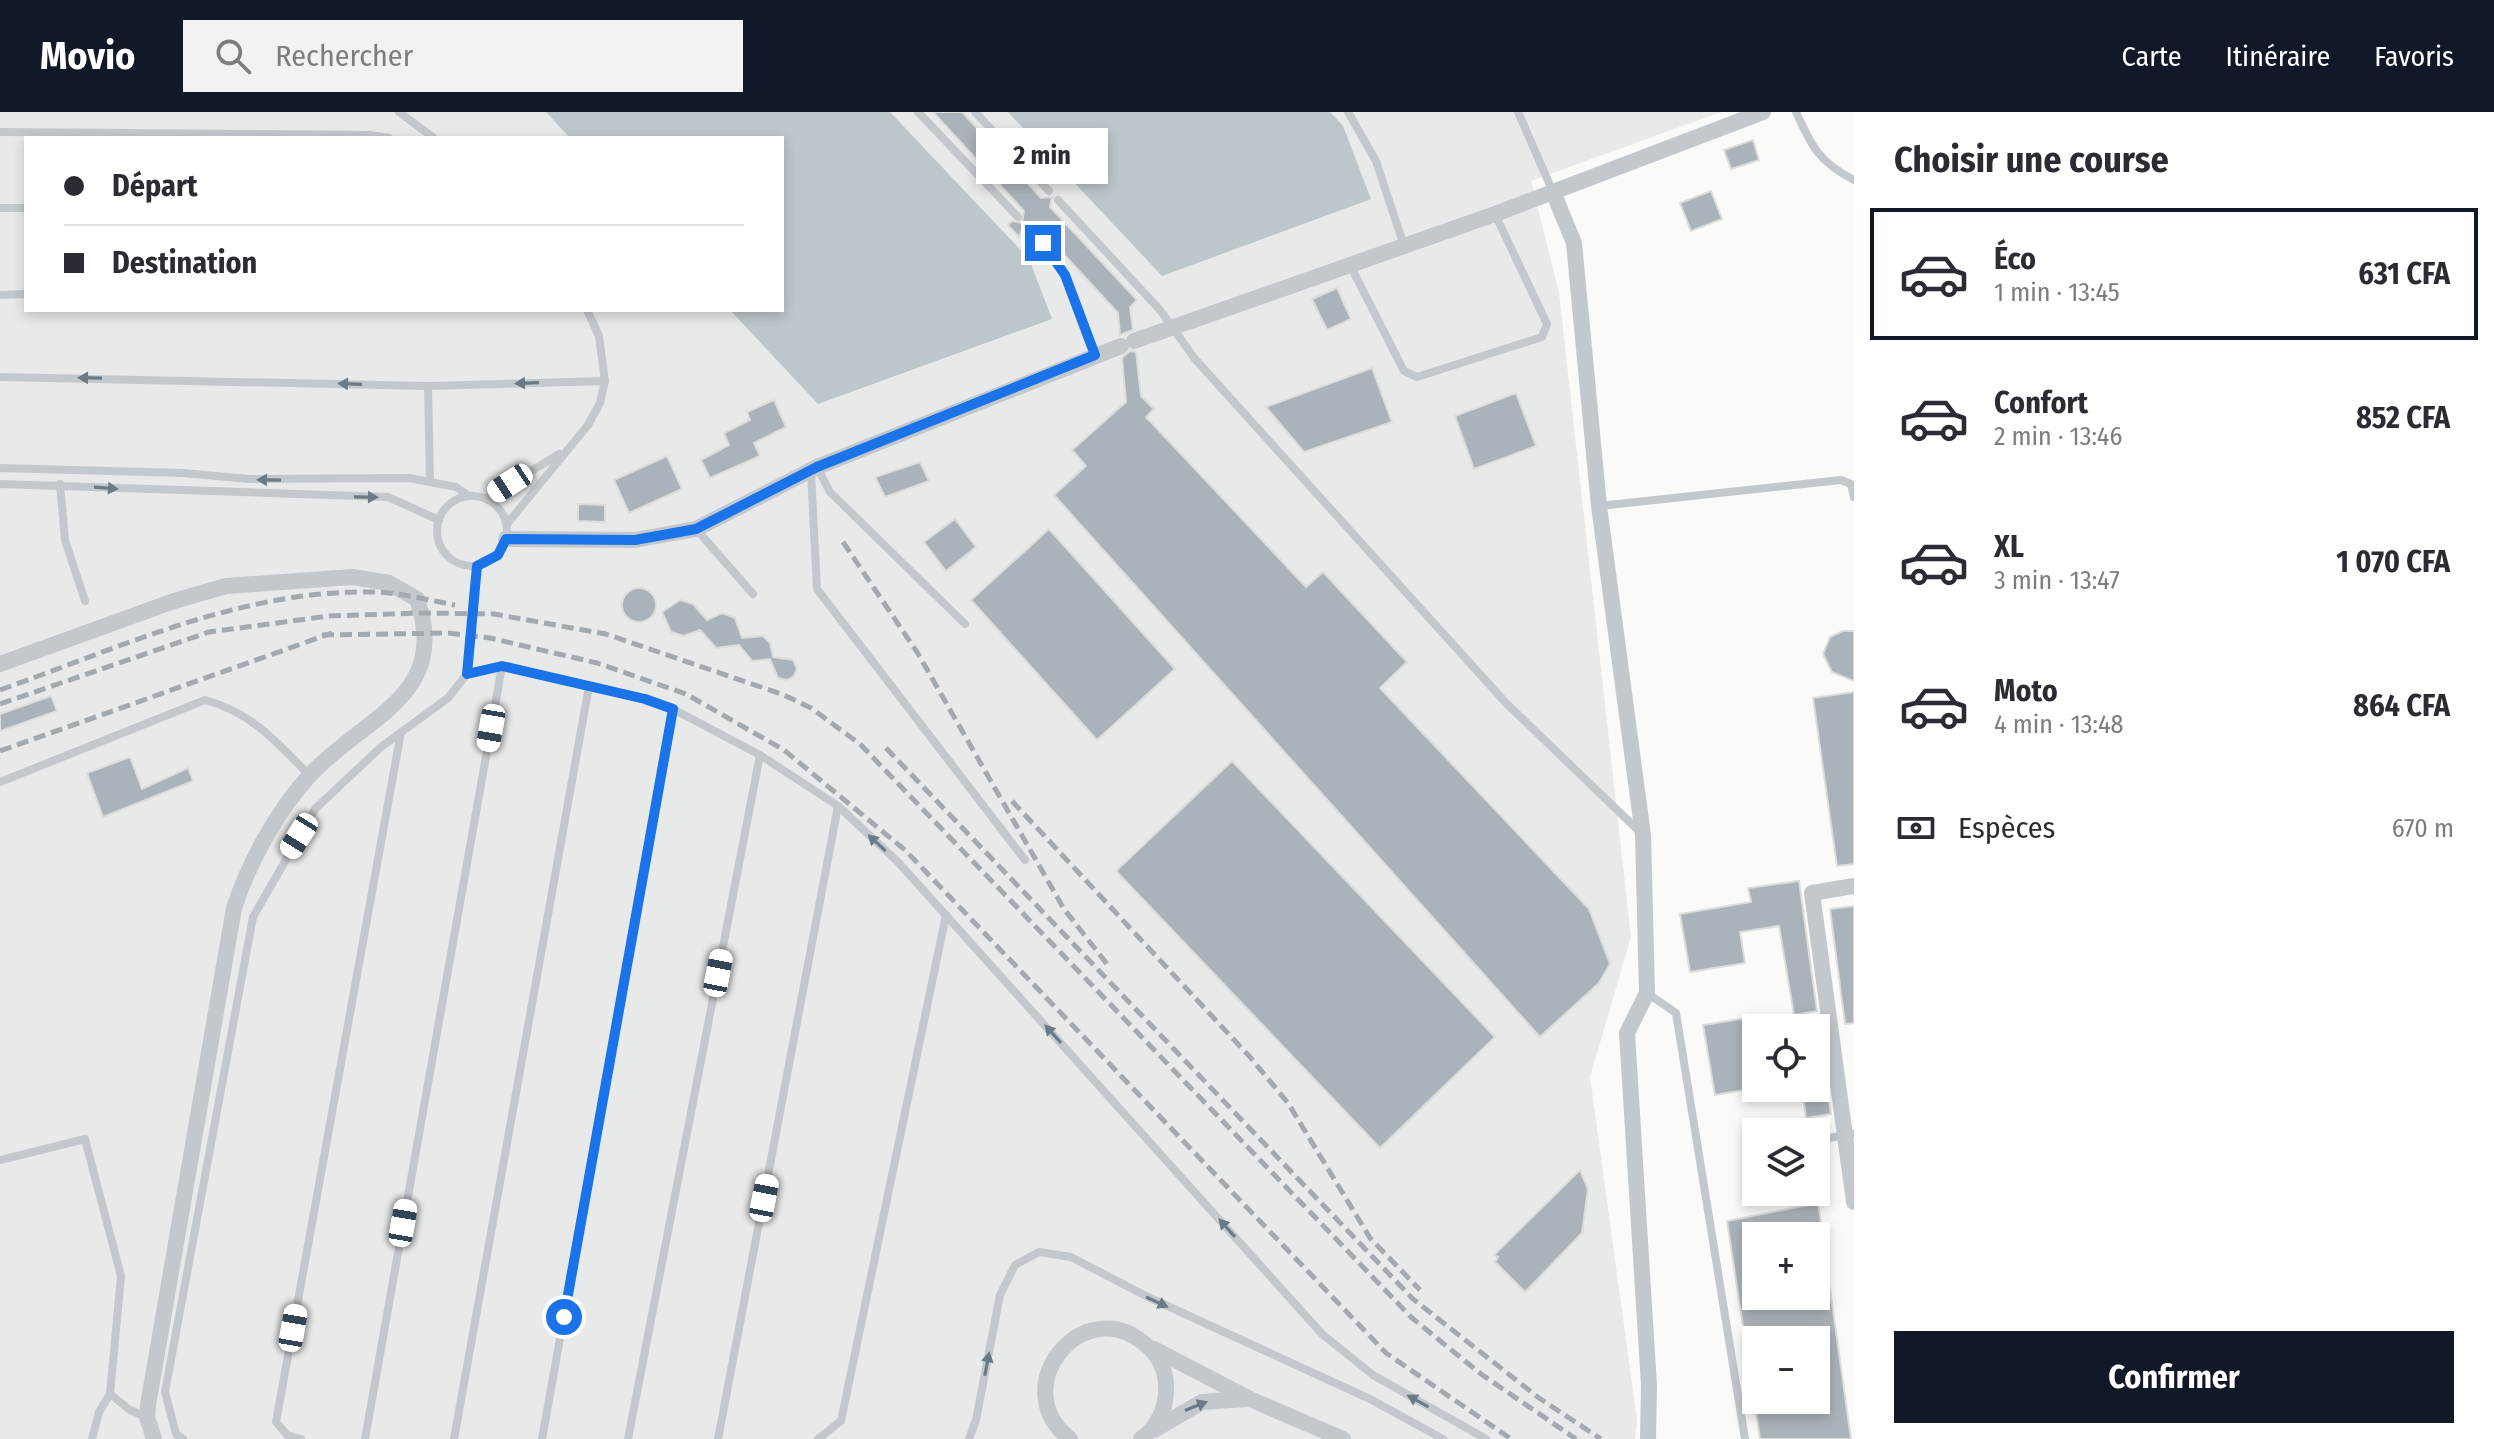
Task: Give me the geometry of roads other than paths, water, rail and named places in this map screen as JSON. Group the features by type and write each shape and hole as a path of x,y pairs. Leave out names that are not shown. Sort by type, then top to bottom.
{"street":[{"path":"506,531 635,540 696,529 814,468 1095,355 1495,214 1763,112"},
{"path":"1553,192 1574,243 1599,506 1643,835 1647,993 1627,1033 1649,1385 1648,1439"},
{"path":"0,664 174,601 226,586 353,577 389,583 417,599 425,622 425,650 412,687 310,776 289,802 234,908 147,1417 154,1439"},
{"path":"1854,886 1812,893 1849,1134 1854,1202"},
{"path":"1047,1439 1045,1385 1050,1366 1061,1349 1076,1336 1095,1330 1117,1330 1252,1400 1343,1439"},
{"path":"1144,1437 1163,1409 1166,1389 1159,1360 1146,1344"},
{"path":"1144,1437 1202,1402 1222,1398 1252,1400"},
{"path":"1047,1408 1057,1427 1070,1439"}],"lane":[{"path":"399,112 431,136"},
{"path":"918,112 1018,217"},
{"path":"975,112 1049,191"},
{"path":"1348,112 1359,125 1376,161 1404,246"},
{"path":"1518,112 1553,192"},
{"path":"1796,112 1825,163 1854,180"},
{"path":"0,132 367,136"},
{"path":"1058,200 1173,328 1195,359 1506,703 1643,835"},
{"path":"0,208 24,208"},
{"path":"1350,265 1404,371 1409,374 1417,377 1542,337 1547,324 1495,214"},
{"path":"1029,229 1065,275 1095,355"},
{"path":"0,295 24,294"},
{"path":"469,496 451,504 439,520 438,535 448,556 461,565 477,566 498,555 506,531 564,451 588,425 600,403 605,381 599,336 588,312"},
{"path":"0,377 428,386 605,381"},
{"path":"428,386 430,481"},
{"path":"486,499 564,451"},
{"path":"0,468 168,472 249,479 409,478 456,487 469,496 486,499 499,508 506,531"},
{"path":"814,468 830,492 965,624"},
{"path":"814,468 817,589 1025,860"},
{"path":"1599,506 1841,480 1851,484 1854,497"},
{"path":"0,484 388,497 439,520"},
{"path":"60,484 65,540 85,601"},
{"path":"696,529 753,594"},
{"path":"183,1439 176,1434 165,1392 253,917 315,809 401,732 448,698 467,674 477,566"},
{"path":"467,674 502,666 673,709 760,755 838,806 898,862 1322,1334 1373,1375 1486,1439"},
{"path":"365,1439 502,666"},
{"path":"454,1439 589,686"},
{"path":"0,782 205,700 231,706 265,730 310,776"},
{"path":"542,1439 673,709"},
{"path":"301,1439 287,1435 276,1422 401,732"},
{"path":"628,1439 760,755"},
{"path":"718,1439 838,806"},
{"path":"818,1439 841,1421 946,915"},
{"path":"1647,993 1676,1013 1745,1439"},
{"path":"0,1160 85,1139 121,1276 110,1394 99,1412 92,1439"},
{"path":"969,1439 976,1420 1000,1295 1015,1265 1039,1252 1071,1257 1148,1297 1370,1399 1443,1439"},
{"path":"110,1394 130,1410 147,1417"}],"railway":[{"path":"843,542 917,652 1064,909 1107,964"},
{"path":"0,690 181,624 274,601 322,594 370,592 455,605"},
{"path":"0,704 209,632 329,616 422,613 494,614 606,634 784,695 811,708 860,744 1412,1318 1481,1374 1576,1439"},
{"path":"0,751 332,633"},
{"path":"322,635 448,633 490,638 597,663 686,694 784,750 905,850 1386,1353 1511,1439"},
{"path":"886,748 1413,1299 1539,1398 1601,1439"},
{"path":"1012,801 1250,1057 1288,1103 1370,1238 1420,1290"}]}
